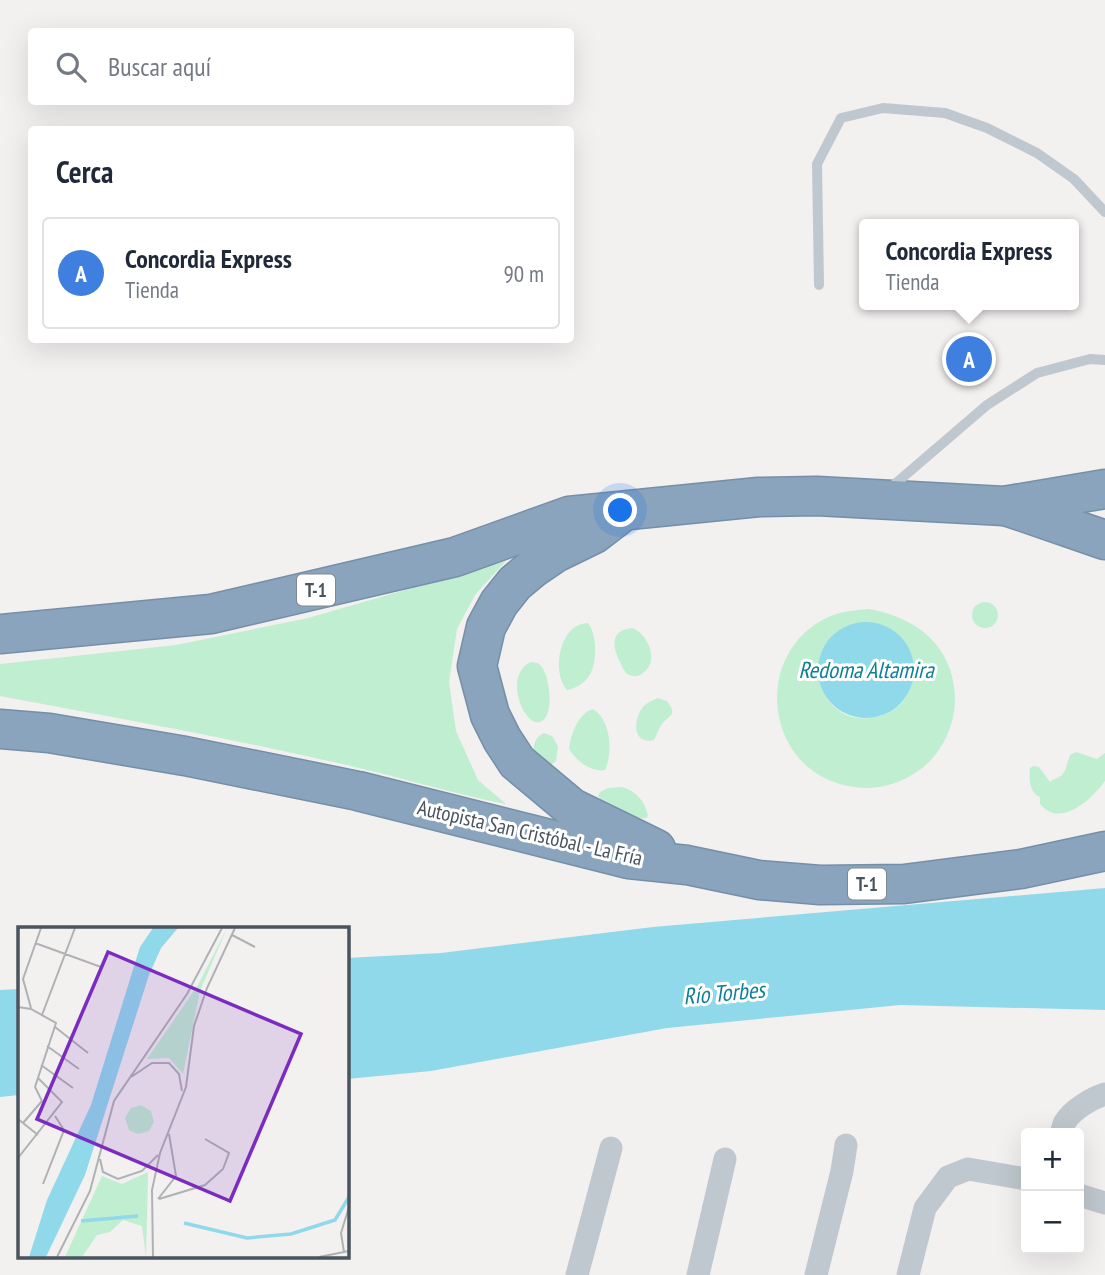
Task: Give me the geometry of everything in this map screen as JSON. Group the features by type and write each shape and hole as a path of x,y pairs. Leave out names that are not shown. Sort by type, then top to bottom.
{"highway":[{"name":"T-1","path":"0,634 211,614 455,557 569,516 758,497 817,496 1004,506 1105,488"},
{"path":"1004,506 1105,540"},
{"path":"625,511 594,534 555,553 515,583 499,603 486,627 477,666 490,715 517,762 572,808 687,865"},
{"name":"Autopista San Cristóbal - La Fría","path":"0,729 49,733 184,756 358,791 629,859 687,865 759,880 820,885 904,884 1021,869 1105,851"}],"street":[{"path":"1063,1128 1066,1119 1082,1105 1105,1094"},
{"path":"816,1275 846,1145"},
{"path":"577,1275 611,1148"},
{"path":"698,1275 724,1159"},
{"path":"908,1275 925,1208 948,1177 968,1169 1021,1178"},
{"path":"1084,1197 1105,1203"}],"lane":[{"path":"819,285 817,164 841,118 883,108 944,113 987,128 1037,153 1074,179 1105,212"},
{"path":"877,499 987,405 1037,373 1090,359 1105,360"}],"green space":[{"path":"506,561 475,595 457,629 449,682 456,731 478,780 506,804 264,747 0,696 0,664 176,645 308,618"},
{"path":"985,602 994,606 998,615 994,624 985,628 976,624 972,615 976,606"},
{"path":"869,609 902,619 929,637 947,662 953,678 955,707 945,740 924,767 899,781 866,788 848,786 819,775 798,757 784,733 778,706 779,679 789,653 807,631 833,615","holes":["862,623 884,627 899,637 909,652 913,668 911,685 904,700 890,712 870,718 851,716 835,708 824,694 819,677 820,660 827,643 840,631"]},
{"path":"588,623 595,645 593,667 582,684 567,690 559,672 564,640 578,625"},
{"path":"633,628 647,642 651,655 648,668 635,676 625,671 615,643 617,635"},
{"path":"531,662 541,666 549,687 548,713 540,722 527,716 517,688 518,677 523,668"},
{"path":"658,698 667,701 672,712 654,740 647,741 638,735 637,718 645,705"},
{"path":"593,709 604,721 609,737 609,755 605,770 595,770 585,765 569,749 579,720"},
{"path":"544,733 552,736 558,746 556,761 548,767 533,754 535,742"},
{"path":"1076,752 1097,759 1105,753 1105,781 1075,809 1057,813 1048,811 1040,804 1040,797 1032,789 1030,768 1039,767 1050,782 1065,771 1070,755"},
{"path":"622,787 639,797 647,811 646,818 620,812 598,796 608,788"}],"water":[{"name":"Redoma Altamira","path":"866,622 884,626 900,636 910,652 914,670 910,688 900,704 884,714 866,718 848,714 832,704 822,688 818,670 822,652 832,636 848,626"},
{"name":"Río Torbes","path":"1105,888 1105,1010 900,1005 667,1028 431,1071 348,1079 348,958 441,953 653,927"},
{"path":"18,989 18,1095 0,1097 0,990"}],"place":[{"name":"Concordia Express","path":"969,359"}]}
